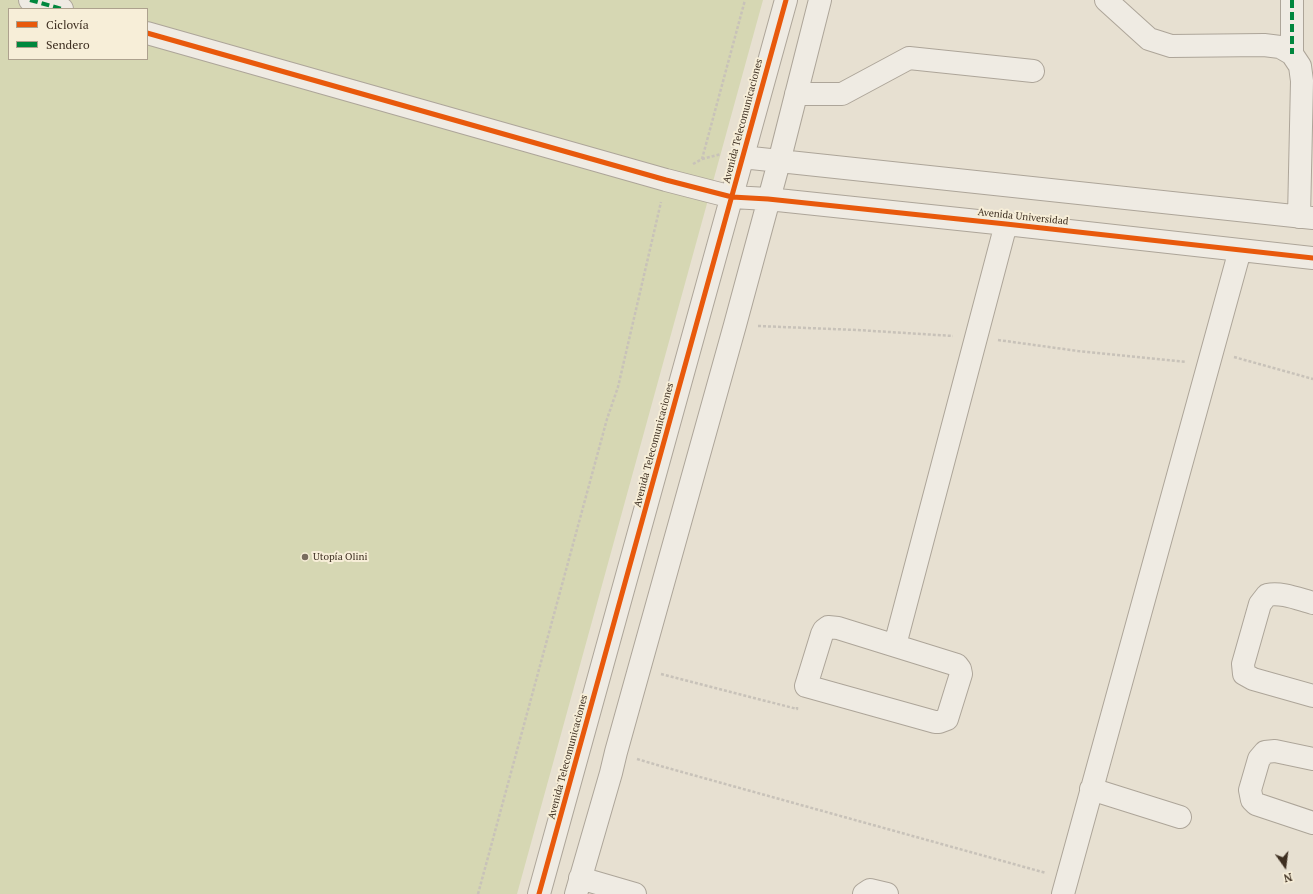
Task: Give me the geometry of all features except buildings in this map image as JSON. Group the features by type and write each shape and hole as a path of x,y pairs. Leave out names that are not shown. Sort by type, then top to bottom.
{"street":[{"path":"30,0 58,8"},
{"name":"Avenida Telecomunicaciones","path":"539,894 786,0"},
{"path":"635,894 578,886 611,773 735,325 779,162 820,0"},
{"path":"742,157 1306,218 1302,81 1300,66 1292,54 1280,47 1264,45 1170,46 1150,39 1106,0"},
{"path":"1292,0 1292,54"},
{"name":"Avenida Universidad","path":"148,33 666,180 732,197 768,199 1313,258"},
{"path":"796,94 842,94 909,58 1033,70"},
{"path":"895,645 1006,224"},
{"path":"1065,886 1240,250"},
{"path":"1313,603 1279,594 1266,594 1260,604 1242,670 1248,678 1313,696"},
{"path":"828,628 838,628 952,663 957,665 961,674 947,719 944,721 934,722 806,686 822,634 824,630 828,628"},
{"path":"1313,759 1276,751 1265,752 1259,759 1250,790 1250,796 1256,804 1313,823"},
{"path":"1091,789 1180,817"},
{"path":"864,894 870,890 887,894"}],"path":[{"path":"478,894 607,419 618,386 666,180 702,159 745,0"},
{"path":"735,325 857,330 976,338 1208,365 1218,353 1313,379"},
{"path":"639,669 797,708 806,686"},
{"path":"616,752 664,768 1065,886"}],"green space":[{"name":"Utopía Olini","path":"0,0 763,0 517,894 0,894"}],"marked path":[{"path":"30,0 58,8"},
{"path":"1292,0 1292,54"}],"cycle path":[{"path":"539,894 786,0"},
{"path":"148,33 666,180 732,197 768,199 1313,258"}],"place":[{"name":"Utopía Olini","path":"305,557"}]}
